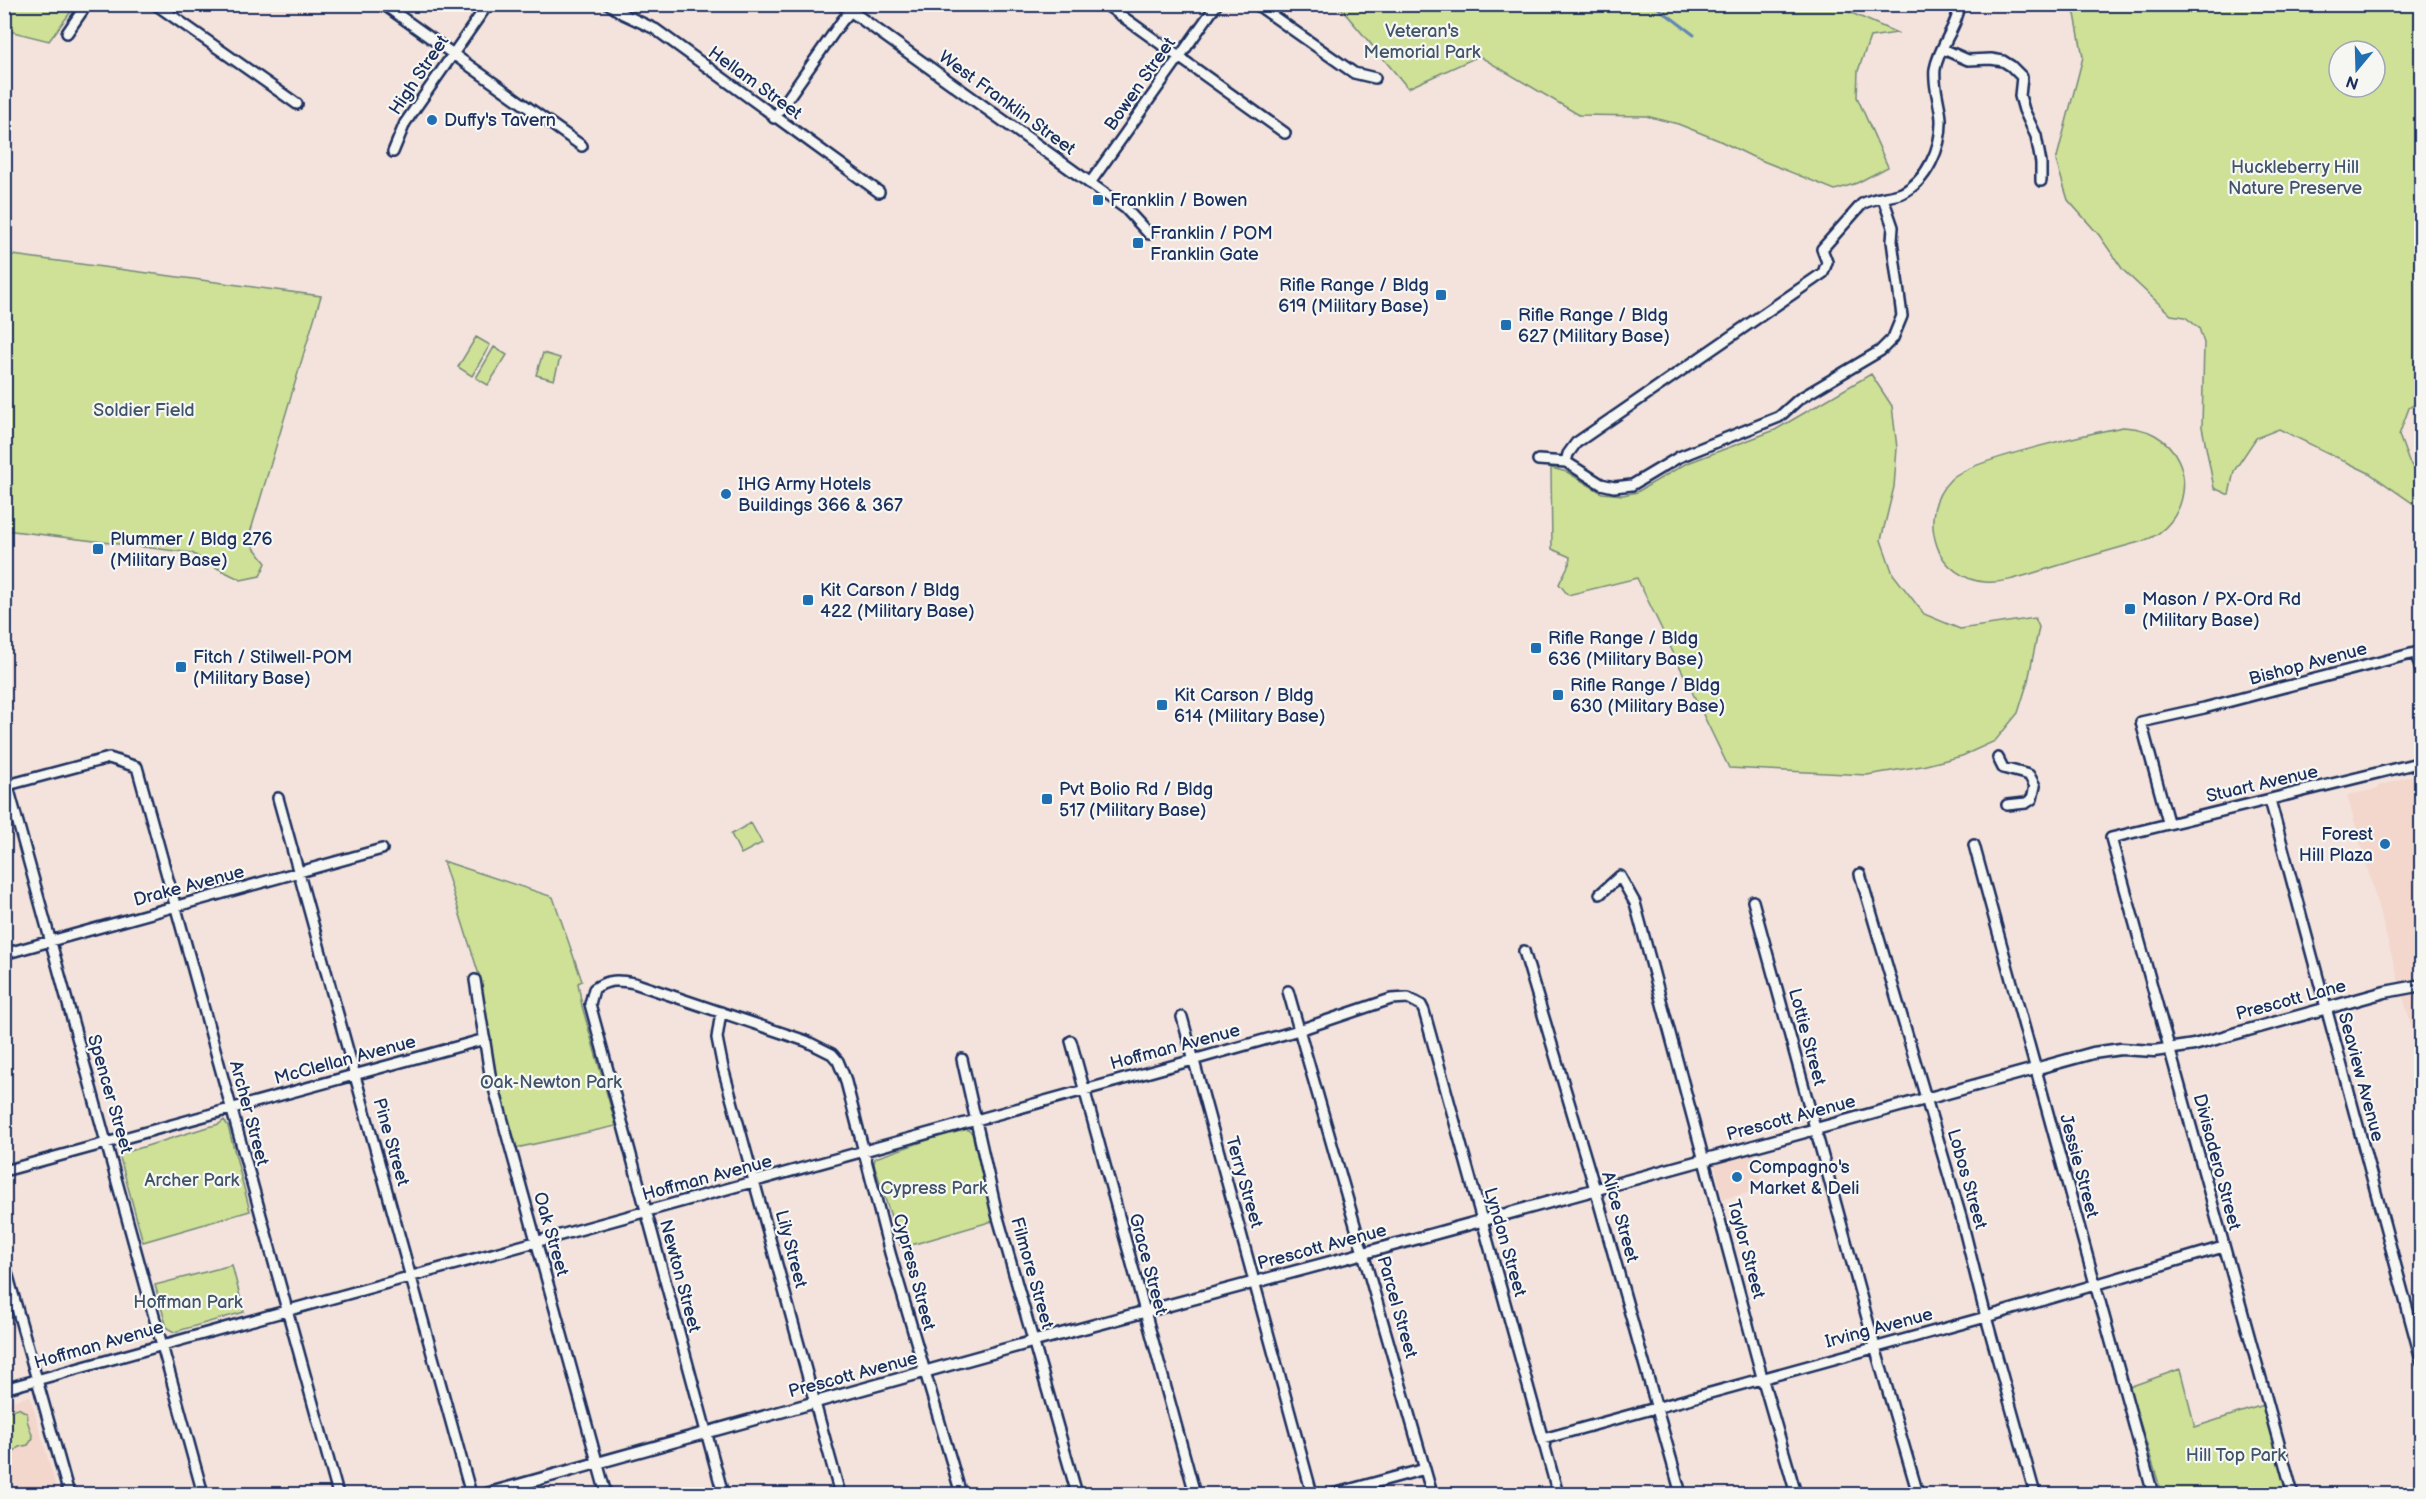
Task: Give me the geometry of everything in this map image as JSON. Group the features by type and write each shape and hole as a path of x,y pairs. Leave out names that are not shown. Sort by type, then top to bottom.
{"street":[{"path":"67,33 87,4"},
{"path":"155,4 297,104"},
{"path":"383,4 582,146"},
{"name":"High Street","path":"393,152 405,123 488,4"},
{"name":"Hellam Street","path":"609,4 622,14 655,29 774,118 879,192"},
{"name":"West Franklin Street","path":"841,4 855,8 1125,208 1149,234"},
{"path":"1105,4 1285,133"},
{"name":"Bowen Street","path":"1090,183 1217,4"},
{"path":"1256,4 1354,73 1375,78"},
{"path":"1566,462 1568,454 1576,443 1822,273 1827,262 1822,249 1862,204 1901,193 1924,177 1941,126 1935,73 1960,4"},
{"path":"774,118 842,21 855,8"},
{"path":"1943,49 1968,60 2003,61 2022,77 2020,96 2036,136 2041,163 2041,181"},
{"path":"1538,460 1566,462 1601,484 1614,487 1632,485 1679,457 1779,417 1799,399 1880,351 1893,338 1902,316 1892,241 1893,227 1883,198"},
{"path":"2419,652 2421,675"},
{"name":"Bishop Avenue","path":"2168,822 2141,722 2204,708 2419,652"},
{"name":"Archer Street","path":"6,785 109,758 137,767 338,1494"},
{"path":"1998,758 2002,768 2029,775 2035,786 2032,799 2026,803 2007,805"},
{"name":"Stuart Avenue","path":"2111,838 2168,822 2270,800 2421,762"},
{"name":"Spencer Street","path":"4,772 203,1494"},
{"name":"Pine Street","path":"278,798 471,1494"},
{"name":"Seaview Avenue","path":"2270,800 2421,1363"},
{"name":"Divisadero Street","path":"2111,838 2293,1494"},
{"name":"Jessie Street","path":"1974,845 2153,1494"},
{"name":"Drake Avenue","path":"4,954 382,849"},
{"name":"Lobos Street","path":"1860,874 1961,1217 2035,1494"},
{"name":"Taylor Street","path":"1600,894 1620,876 1635,903 1762,1377 1796,1494"},
{"name":"Lottie Street","path":"1753,901 1875,1347 1918,1494"},
{"name":"Alice Street","path":"1524,951 1596,1189 1681,1494"},
{"name":"Oak Street","path":"475,980 490,1074 606,1494"},
{"name":"Newton Street","path":"721,1012 634,983 618,980 599,985 591,995 590,1004 723,1494"},
{"name":"Prescott Lane","path":"2170,1049 2193,1045 2325,1008 2421,985"},
{"name":"Parcel Street","path":"1288,991 1432,1494"},
{"name":"Hoffman Avenue","path":"4,1389 1193,1060 1299,1030 1391,999 1416,1000"},
{"name":"Lyndon Street","path":"1416,1000 1424,1011 1558,1494"},
{"name":"Cypress Street","path":"721,1012 826,1049 838,1061 848,1088 890,1253 961,1494"},
{"name":"Lily Street","path":"721,1012 717,1038 719,1048 840,1494"},
{"name":"Terry Street","path":"1182,1017 1312,1494"},
{"name":"McClellan Avenue","path":"4,1171 485,1039"},
{"name":"Grace Street","path":"1071,1041 1195,1494"},
{"name":"Prescott Avenue","path":"486,1494 1035,1341 2035,1068 2108,1050 2170,1049"},
{"name":"Filmore Street","path":"962,1059 997,1214 1077,1494"},
{"name":"Irving Avenue","path":"1543,1439 1656,1406 1986,1317 2223,1247"},
{"path":"4,1262 69,1494"},
{"path":"1333,1494 1425,1469"}],"shaded area":[{"path":"2421,773 2421,1061 2347,795 2378,789 2378,786"},
{"path":"1754,1150 1764,1189 1723,1199 1714,1162"},
{"path":"30,1396 58,1494 5,1494 5,1403"}],"green space":[{"path":"4,5 76,5 49,41 5,30"},
{"name":"Veteran's Memorial Park","path":"1338,5 1838,5 1840,8 1897,33 1870,37 1858,71 1857,97 1888,167 1857,183 1835,190 1678,124 1646,116 1579,115 1479,56 1408,88"},
{"name":"Huckleberry Hill Nature Preserve","path":"2064,5 2421,5 2422,399 2409,408 2399,435 2409,462 2421,478 2421,509 2369,473 2279,429 2256,438 2234,471 2229,495 2214,488 2202,427 2204,343 2199,328 2185,317 2171,315 2123,270 2099,235 2068,200 2056,161 2083,57 2075,14"},
{"name":"Soldier Field","path":"5,254 321,296 248,540 266,563 260,576 241,580 192,553 5,530"},
{"path":"476,337 490,345 472,376 458,367"},
{"path":"494,347 507,355 488,385 476,378"},
{"path":"543,353 560,358 554,380 536,375"},
{"path":"1871,374 1892,406 1897,448 1894,487 1881,540 1893,574 1924,614 1960,629 2035,618 2039,627 2028,681 2018,713 1995,741 1962,756 1922,766 1867,775 1729,768 1637,578 1568,595 1559,584 1570,557 1552,549 1551,468 1567,472 1602,493 1623,495 1637,492 1685,464 1775,430"},
{"path":"2123,427 2143,430 2155,435 2169,446 2178,460 2183,475 2183,491 2179,507 2171,521 2159,533 2143,541 2001,582 1970,579 1956,571 1944,560 1937,546 1933,520 1936,502 1951,479 1962,472 2005,456"},
{"path":"751,823 762,843 741,854 731,834"},
{"name":"Oak-Newton Park","path":"443,861 553,897 582,981 578,983 582,1006 616,1126 516,1148 496,1075 480,978"},
{"name":"Archer Park","path":"224,1120 228,1126 250,1211 143,1242 119,1154 219,1124"},
{"name":"Cypress Park","path":"960,1129 966,1129 972,1133 993,1221 901,1248 874,1164 875,1158"},
{"name":"Hoffman Park","path":"232,1265 244,1312 174,1332 167,1328 155,1285"},
{"name":"Hill Top Park","path":"2180,1369 2195,1427 2263,1405 2287,1494 2162,1494 2129,1387"},
{"path":"18,1408 27,1413 33,1438 28,1445 19,1447 5,1459 5,1412"}],"waterway":[{"path":"1653,4 1694,35"}],"place":[{"name":"Duffy's Tavern","path":"432,120"},
{"name":"Franklin / Bowen","path":"1098,200"},
{"name":"Franklin / POM Franklin Gate","path":"1138,243"},
{"name":"Rifle Range / Bldg 619 (Military Base)","path":"1441,295"},
{"name":"Rifle Range / Bldg 627 (Military Base)","path":"1506,325"},
{"name":"IHG Army Hotels Buildings 366 & 367","path":"726,494"},
{"name":"Plummer / Bldg 276 (Military Base)","path":"98,549"},
{"name":"Kit Carson / Bldg 422 (Military Base)","path":"808,600"},
{"name":"Mason / PX-Ord Rd (Military Base)","path":"2130,609"},
{"name":"Rifle Range / Bldg 636 (Military Base)","path":"1536,648"},
{"name":"Fitch / Stilwell-POM (Military Base)","path":"181,667"},
{"name":"Rifle Range / Bldg 630 (Military Base)","path":"1558,695"},
{"name":"Kit Carson / Bldg 614 (Military Base)","path":"1162,705"},
{"name":"Pvt Bolio Rd / Bldg 517 (Military Base)","path":"1047,799"},
{"name":"Forest Hill Plaza","path":"2385,844"},
{"name":"Compagno's Market & Deli","path":"1737,1177"}]}
